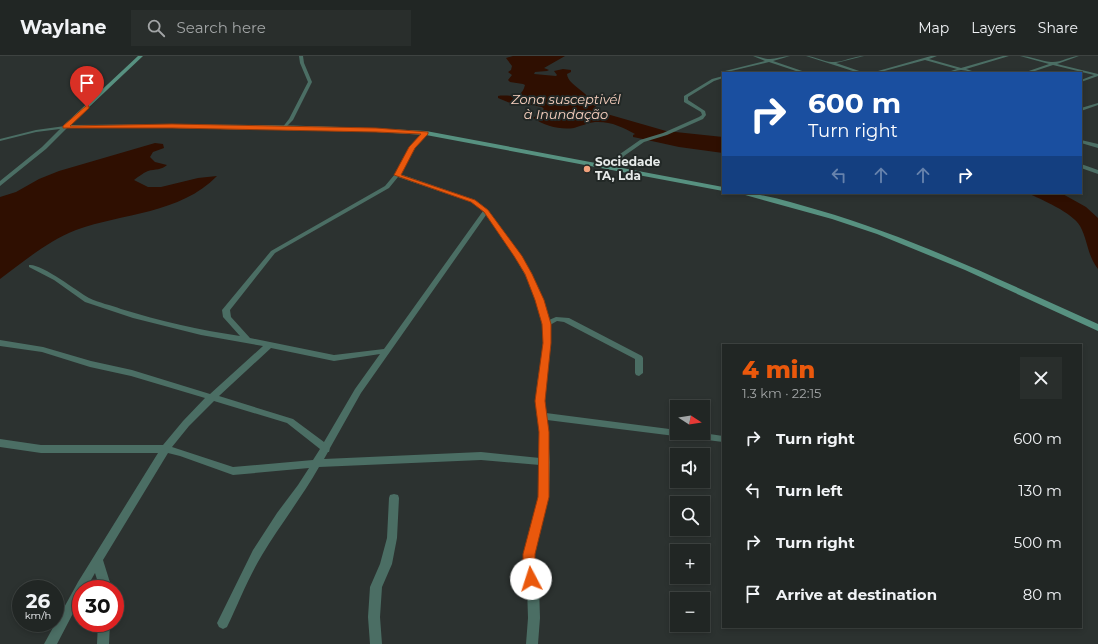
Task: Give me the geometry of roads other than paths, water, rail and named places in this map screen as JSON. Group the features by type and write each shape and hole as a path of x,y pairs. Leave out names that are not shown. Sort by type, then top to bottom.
{"main road":[{"path":"65,127 140,56"},
{"path":"65,127 134,126 284,128 376,130 426,133 613,167 722,189"},
{"path":"746,194 824,213 902,240 1098,328"}],"street":[{"path":"284,128 291,120 310,82 302,63 301,56"},
{"path":"755,56 803,72"},
{"path":"727,71 788,56"},
{"path":"808,56 860,72"},
{"path":"833,64 862,56"},
{"path":"915,56 972,72"},
{"path":"877,72 935,56"},
{"path":"950,72 1007,56"},
{"path":"1022,56 1098,75"},
{"path":"1028,72 1077,56"},
{"path":"1082,81 1098,75"},
{"path":"613,167 622,155 642,141 665,134 701,118 704,114 703,111 686,101 686,96 713,80 722,77"},
{"path":"1082,102 1096,105"},
{"path":"1082,110 1096,105"},
{"path":"0,140 36,131 65,127"},
{"path":"0,184 44,148 65,127"},
{"path":"247,340 226,316 226,310 267,258 283,246 387,188 397,175 412,147 426,133"},
{"path":"1082,141 1098,146"},
{"path":"1091,144 1098,141"},
{"path":"1082,166 1098,172"},
{"path":"397,175 473,201 486,211 518,256 528,274 539,300 546,324 547,343 540,401 543,416 545,462 544,497 529,554 529,571 532,587 534,618 532,644"},
{"path":"223,623 257,553 281,516 302,488 326,449 358,391 486,211"},
{"path":"31,266 88,300 201,333 247,340 334,358 386,351"},
{"path":"546,324 556,319 561,319 580,326 638,358 640,362 639,373"},
{"path":"0,343 43,350 90,364 132,374 290,421 326,449"},
{"path":"50,644 66,612 165,449 211,397 244,370 269,345"},
{"path":"543,416 722,439"},
{"path":"0,443 41,449 165,449 182,453 233,471 316,463 481,456 545,462"},
{"path":"376,644 374,617 376,588 386,564 392,538 394,498"},
{"path":"97,560 103,580"},
{"path":"103,644 104,632"}],"water":[{"name":"Zona susceptivél à Inundação","path":"513,56 565,56 544,68 549,70 535,72 534,74 556,76 557,75 554,71 563,69 571,70 571,72 567,74 568,78 587,96 600,112 666,131 722,137 722,153 679,147 633,137 635,134 630,131 606,122 592,122 574,128 558,128 542,123 533,118 544,109 542,107 532,105 515,105 498,98 498,96 518,95 521,93 525,85 510,82 508,80 512,75 508,72 511,70 512,66 506,58"},
{"path":"155,143 163,144 164,148 153,152 150,157 155,162 167,165 161,169 146,172 134,180 148,187 161,187 198,178 217,176 202,189 169,205 76,230 36,252 0,279 0,197 16,192 39,179 59,171"},
{"path":"1029,194 1063,194 1086,207 1098,218 1098,269 1094,264 1083,231 1076,221 1064,211"}],"place":[{"name":"Sociedade TA, Lda","path":"587,169"}]}
